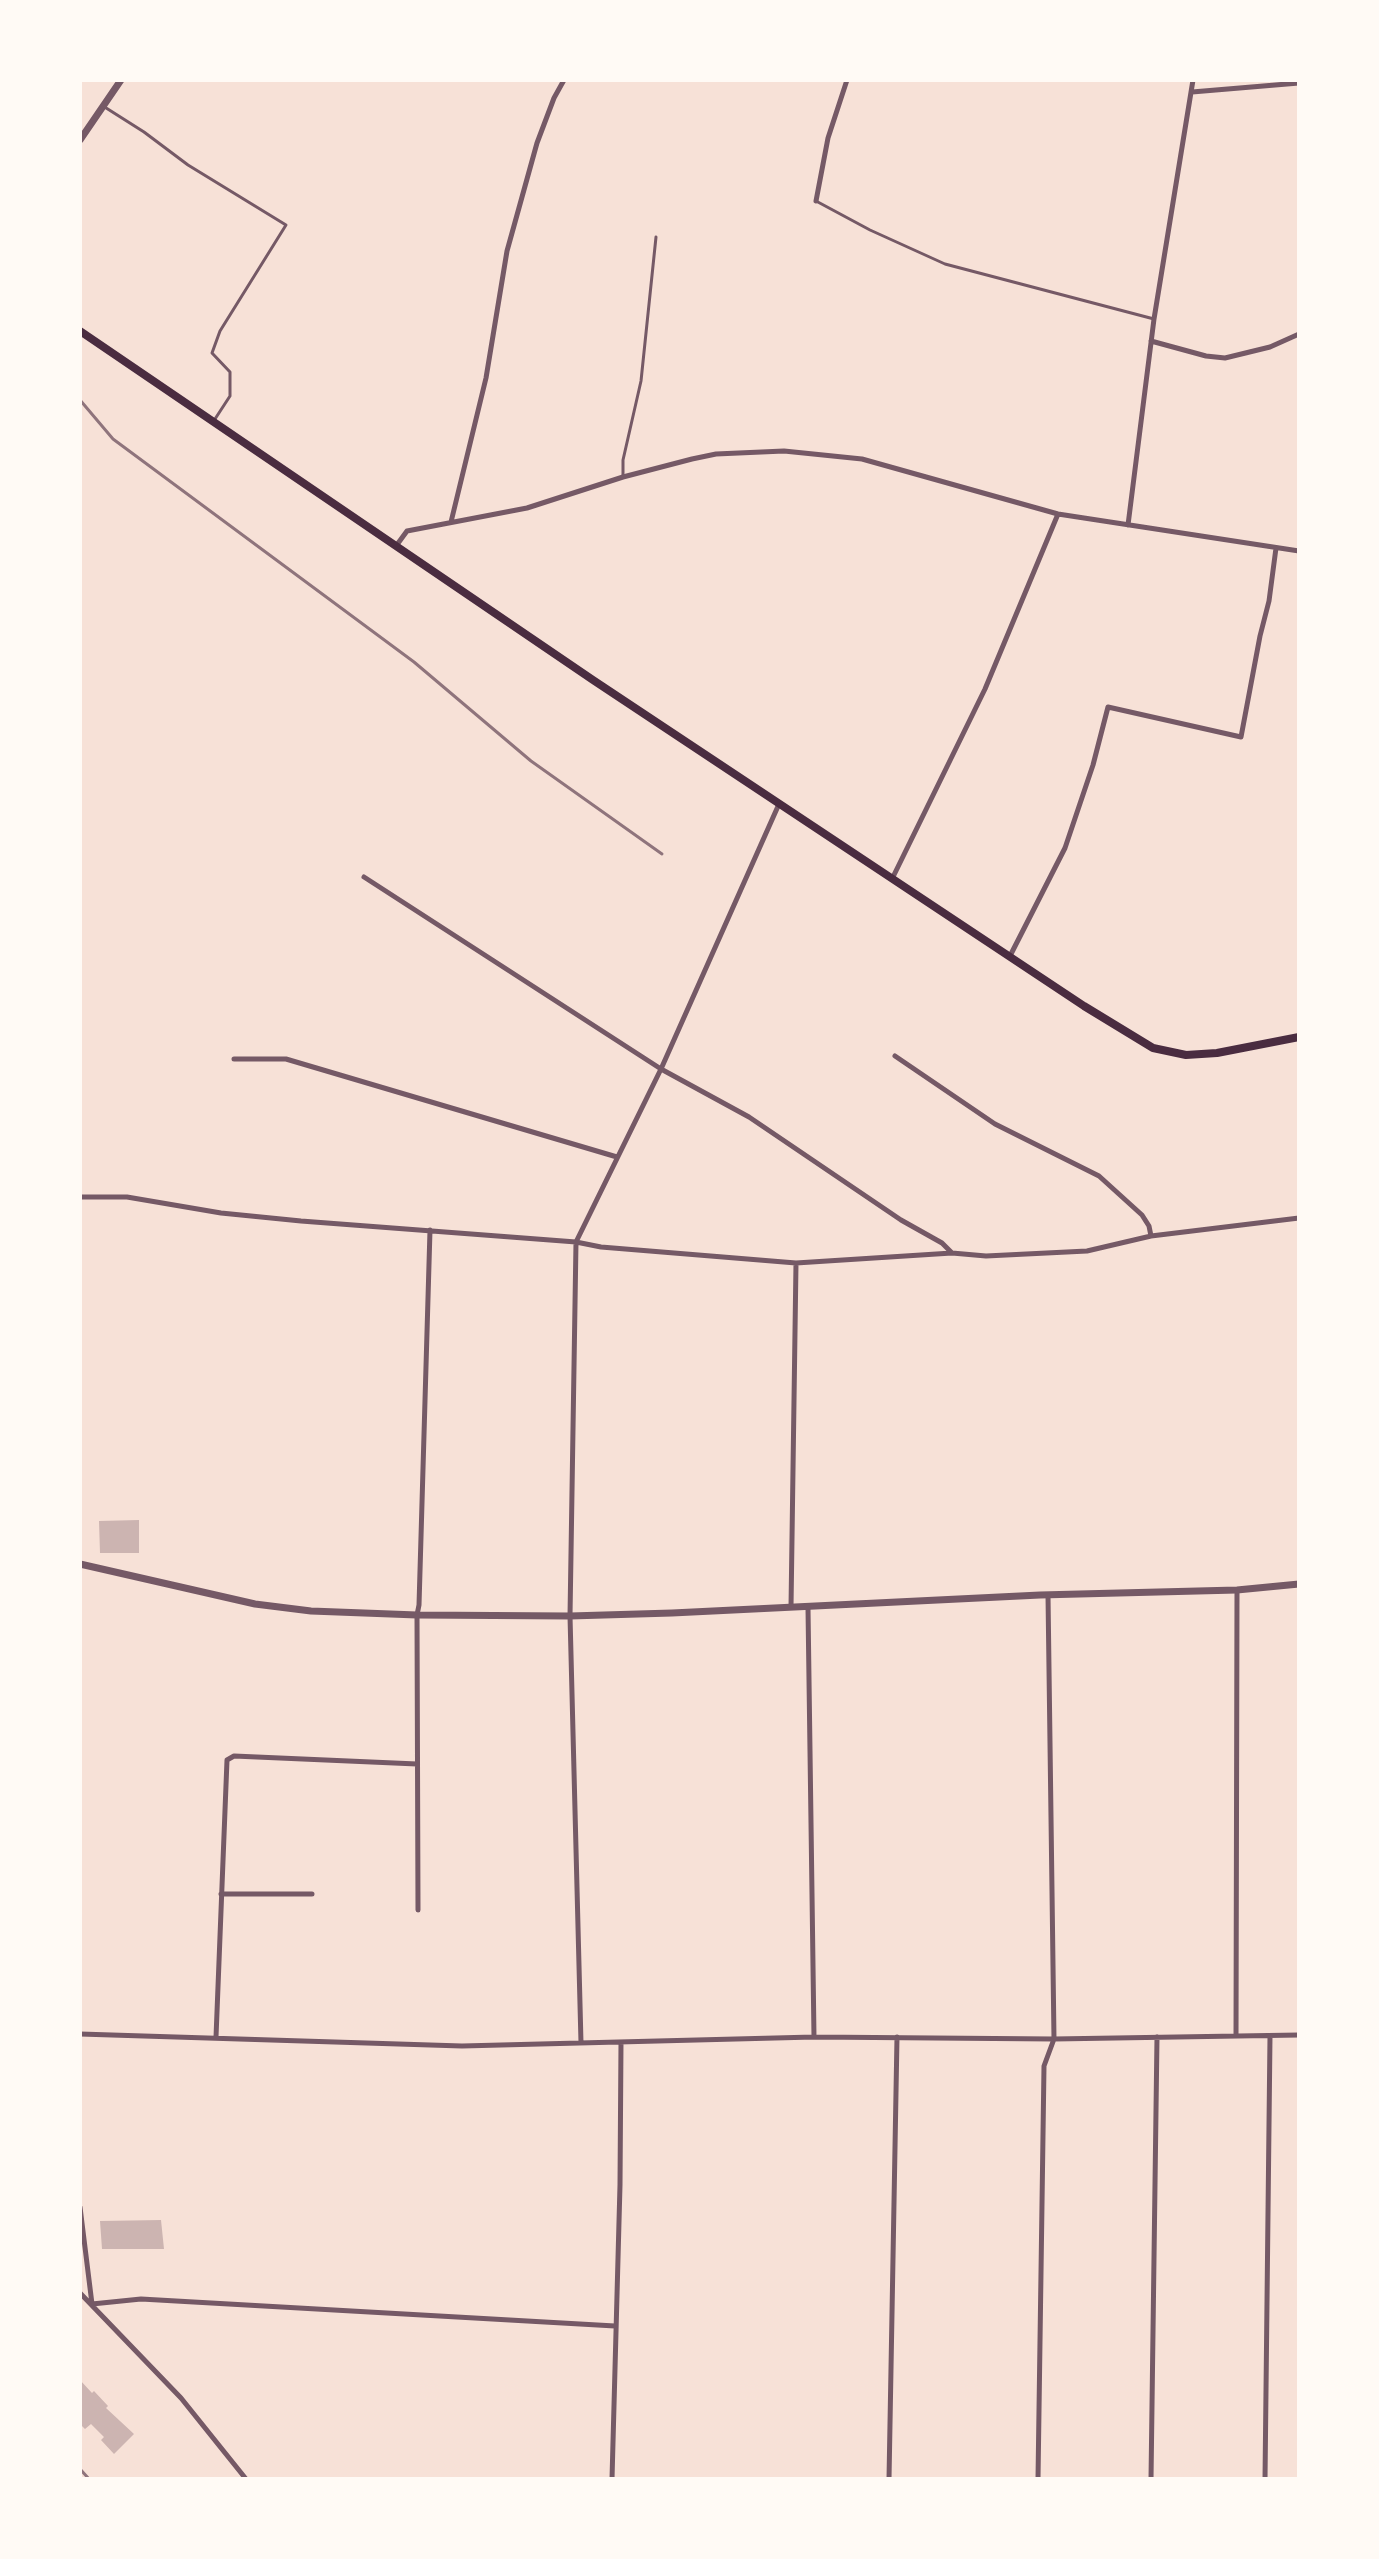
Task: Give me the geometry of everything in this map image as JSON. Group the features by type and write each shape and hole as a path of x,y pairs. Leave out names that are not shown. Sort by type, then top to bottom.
{"main road":[{"path":"80,331 395,547 1009,957 1153,1048 1186,1055 1217,1053 1299,1037"}],"street":[{"path":"80,140 121,80"},
{"path":"451,522 486,378 507,251 537,143 564,80"},
{"path":"816,201 828,138 847,80"},
{"path":"1128,525 1154,319 1193,80"},
{"path":"1192,92 1299,83"},
{"path":"1151,341 1225,358 1270,347 1299,334"},
{"path":"395,547 407,531 527,508 623,477 716,454 784,451 862,459 1058,514 1299,551"},
{"path":"892,879 985,689 1058,514"},
{"path":"1009,957 1065,848 1093,765 1108,707 1241,737 1269,601 1276,548"},
{"path":"581,2043 570,1616 576,1242 661,1069 779,803"},
{"path":"364,877 661,1069 749,1117 879,1206 942,1243 952,1253"},
{"path":"895,1056 995,1124 1099,1176 1142,1215 1151,1236"},
{"path":"234,1059 286,1059 617,1157"},
{"path":"80,1197 122,1196 221,1213 796,1263 952,1253 986,1256 1087,1251 1151,1236 1299,1218"},
{"path":"418,1910 417,1615 430,1230"},
{"path":"791,1608 796,1263"},
{"path":"80,1564 255,1604 311,1611 417,1615 570,1616 808,1608 1048,1595 1237,1590 1299,1584"},
{"path":"1236,2036 1237,1590"},
{"path":"1038,2479 1044,2066 1054,2039 1048,1595"},
{"path":"808,1608 814,2037"},
{"path":"216,2037 225,1765 230,1757 417,1764"},
{"path":"221,1894 312,1894"},
{"path":"80,2034 462,2046 814,2037 1054,2039 1299,2035"},
{"path":"1265,2479 1270,2036"},
{"path":"889,2479 897,2037"},
{"path":"1151,2479 1157,2037"},
{"path":"612,2479 621,2042"},
{"path":"80,2207 92,2304"},
{"path":"80,2293 181,2398 246,2479"},
{"path":"92,2304 156,2300 615,2326"}],"lane":[{"path":"103,106 188,165 286,225 220,331 212,353 230,372 230,396 213,422"},
{"path":"816,201 945,264 1154,319"},
{"path":"623,477 623,460 641,381 656,237"}],"building":[{"path":"139,1520 139,1553 100,1553 99,1521"},
{"path":"161,2220 164,2249 102,2249 100,2221"},
{"path":"80,2380 134,2434 114,2454 101,2440 104,2437 91,2424 85,2429 80,2424"}],"railway":[{"path":"80,400 113,439 414,662 531,761 662,854"},
{"path":"80,2469 89,2479"}]}
